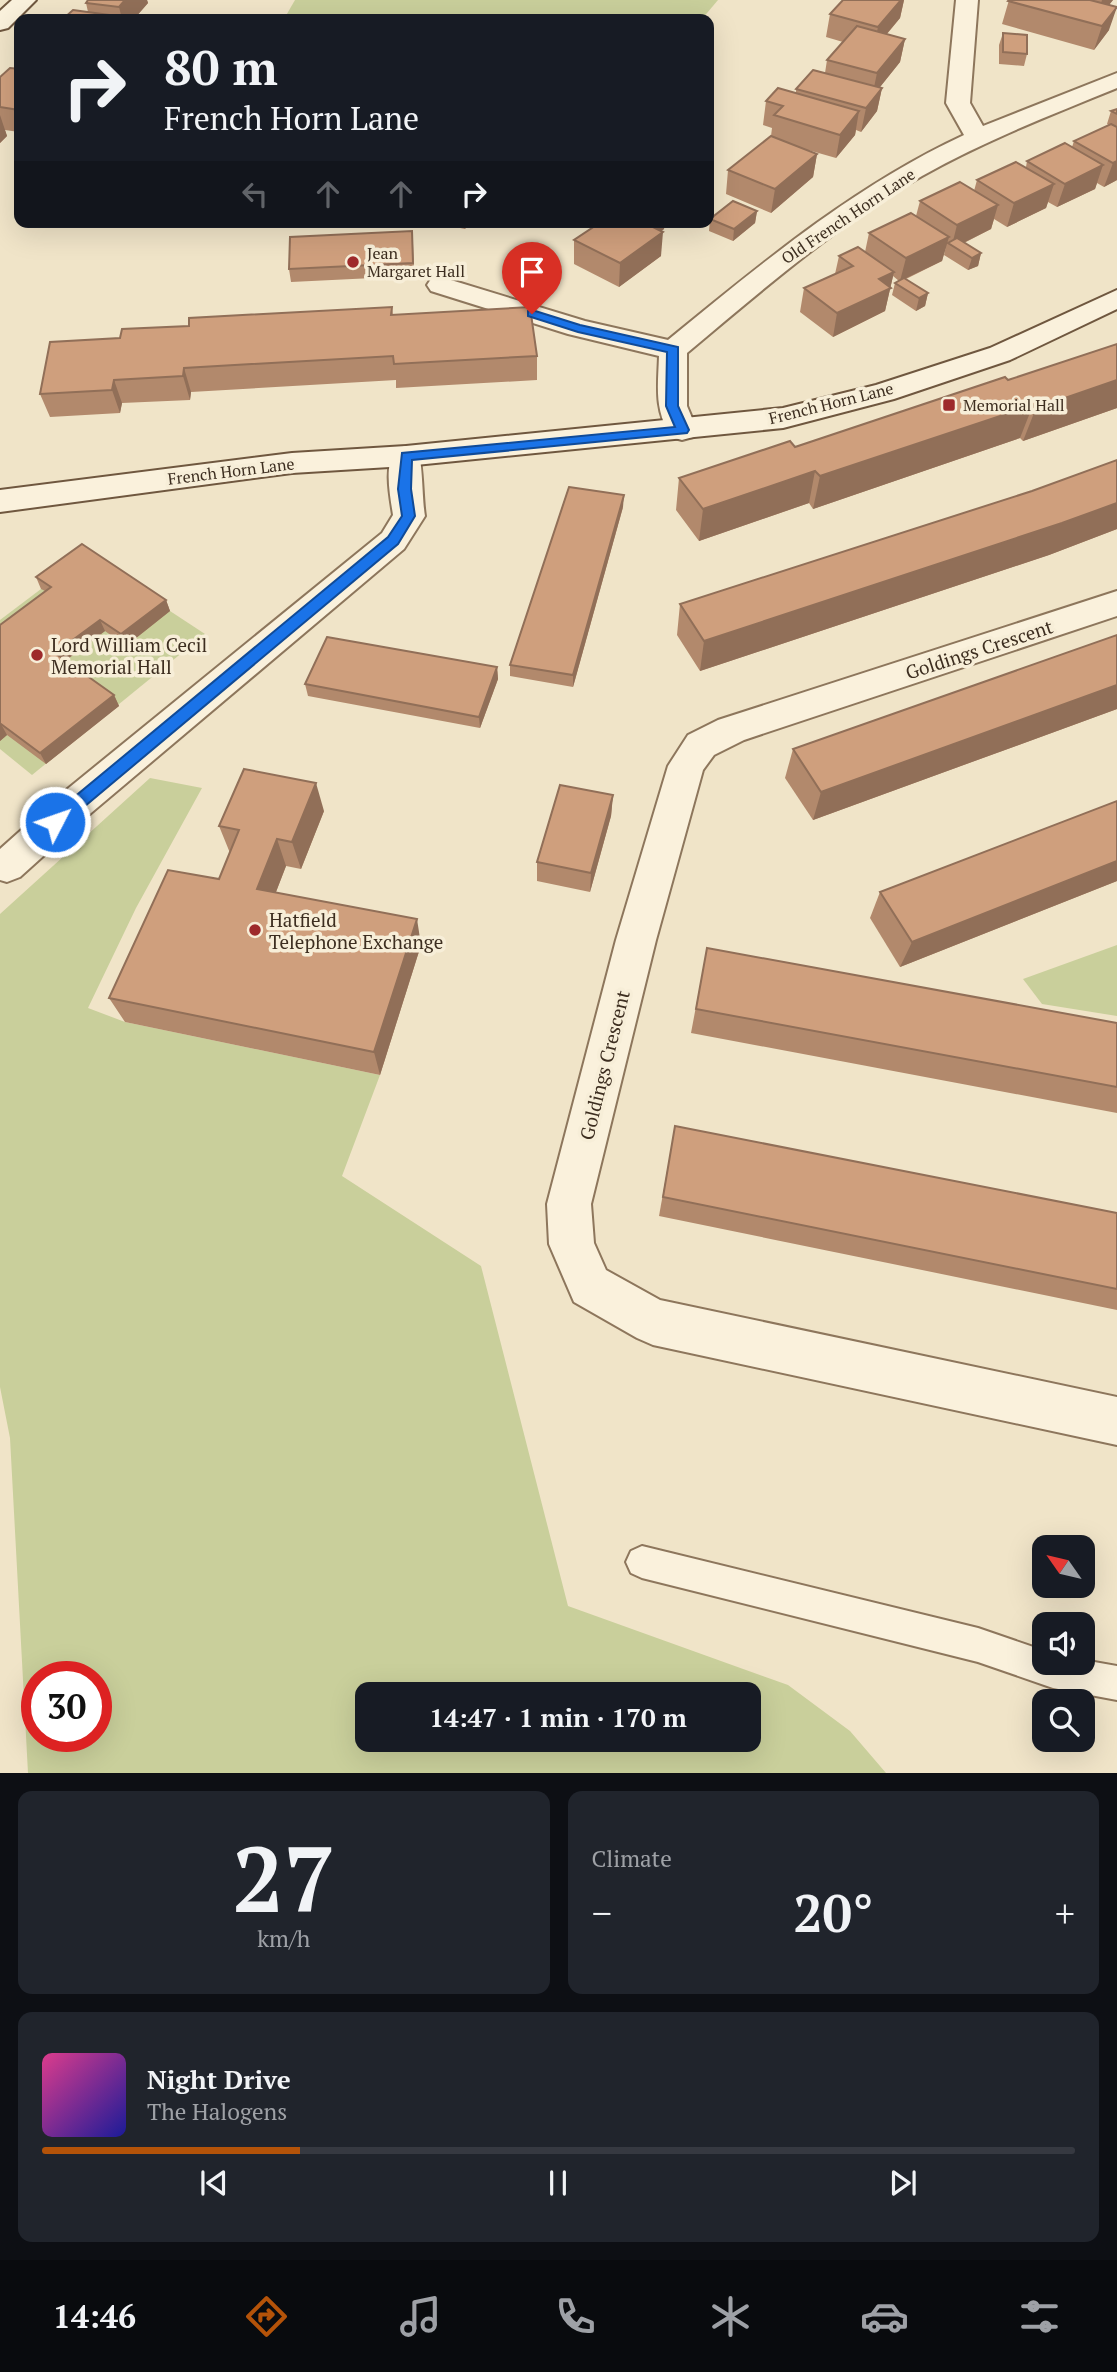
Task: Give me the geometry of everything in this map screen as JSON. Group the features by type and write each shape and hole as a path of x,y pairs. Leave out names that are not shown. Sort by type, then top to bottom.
{"street":[{"path":"0,23 25,0"},
{"path":"967,0 958,103 977,137"},
{"name":"Old French Horn Lane","path":"673,350 796,251 887,187 977,137 1117,79"},
{"path":"441,285 578,328 673,350 672,406 682,430"},
{"name":"French Horn Lane","path":"0,501 292,463 406,456 783,418 884,391 1000,354 1117,298"},
{"name":"French Horn Lane","path":"1000,354 1032,352 1117,323"},
{"path":"7,866 78,802 393,541 409,516 405,489 406,456"},
{"name":"French Horn Lane","path":"0,525 57,492"},
{"name":"Goldings Crescent","path":"1117,603 731,730 701,745 686,766 636,940 569,1204 572,1244 590,1286 653,1322 1117,1421"}],"lane":[{"path":"642,1562 978,1645 1053,1671 1117,1683"}],"green space":[{"path":"295,0 718,0 706,14 287,14"},
{"name":"Lord William Cecil Memorial Hall","path":"41,589 170,611 205,634 32,775 0,749 0,620"},
{"path":"150,778 202,788 136,908 88,1008 125,1022 380,1075 342,1176 481,1266 568,1606 788,1685 850,1731 886,1773 28,1773 27,1752 112,1752 112,1661 22,1661 10,1438 0,1387 0,914"},
{"path":"1117,945 1117,1016 1042,1004 1023,979"}],"building":[{"path":"88,0 125,0 119,7 86,3"},
{"path":"843,0 901,0 878,27 830,14"},
{"path":"1009,0 1090,0 1117,7 1102,26"},
{"path":"73,10 102,14 69,14"},
{"path":"857,26 905,39 877,73 827,60"},
{"path":"1003,33 1027,35 1027,54 1003,52"},
{"path":"10,68 14,68 14,109 0,107 0,77"},
{"path":"813,70 882,88 866,108 796,89"},
{"path":"778,88 859,111 840,135 774,115 783,106 766,101"},
{"path":"1111,124 1117,127 1117,161 1113,163 1074,141"},
{"path":"771,136 817,154 775,189 728,170"},
{"path":"1065,143 1103,165 1065,184 1027,161"},
{"path":"1016,162 1054,184 1014,203 977,180"},
{"path":"960,182 998,205 957,225 920,201"},
{"path":"733,201 757,211 734,229 714,221 714,216"},
{"path":"911,213 949,237 906,258 869,233"},
{"path":"592,228 655,228 663,232 620,263 574,240"},
{"path":"412,231 413,263 289,269 290,237"},
{"path":"957,238 981,253 972,258 948,243"},
{"path":"858,247 894,272 879,279 891,288 837,313 804,288 853,266 839,256"},
{"path":"904,278 928,293 919,298 895,283"},
{"path":"392,307 391,315 530,307 537,356 394,364 393,356 184,368 183,376 114,380 112,390 40,394 50,342 120,338 122,329 189,326 189,318"},
{"path":"1117,344 1117,380 820,476 815,471 703,509 679,478 790,441 795,447 1005,377 1008,380"},
{"path":"1117,460 1117,503 704,641 680,604 1032,491"},
{"path":"569,487 624,495 573,675 510,665"},
{"name":"Lord William Cecil Memorial Hall","path":"82,544 166,600 121,634 100,620 55,653 114,695 40,753 0,725 0,625 51,587 36,577"},
{"path":"1117,635 1117,685 821,792 793,749"},
{"path":"327,637 497,667 479,717 305,684"},
{"name":"Hatfield Telephone Exchange","path":"244,769 316,783 292,842 277,839 257,889 417,919 374,1052 109,998 168,870 219,879 239,830 219,826"},
{"path":"560,785 613,795 591,873 537,862"},
{"path":"1117,801 1117,861 912,942 880,892"},
{"path":"707,948 1117,1023 1117,1087 696,1009"},
{"path":"675,1126 1117,1213 1117,1289 663,1197"}],"place":[{"name":"Jean Margaret Hall","path":"353,262"},
{"name":"Memorial Hall","path":"949,405"},
{"name":"Lord William Cecil Memorial Hall","path":"37,655"},
{"name":"Hatfield Telephone Exchange","path":"255,930"}],"route":[{"path":"55,822 393,541 409,516 405,489 406,456 682,430 672,406 673,350 578,328 532,314"}]}
